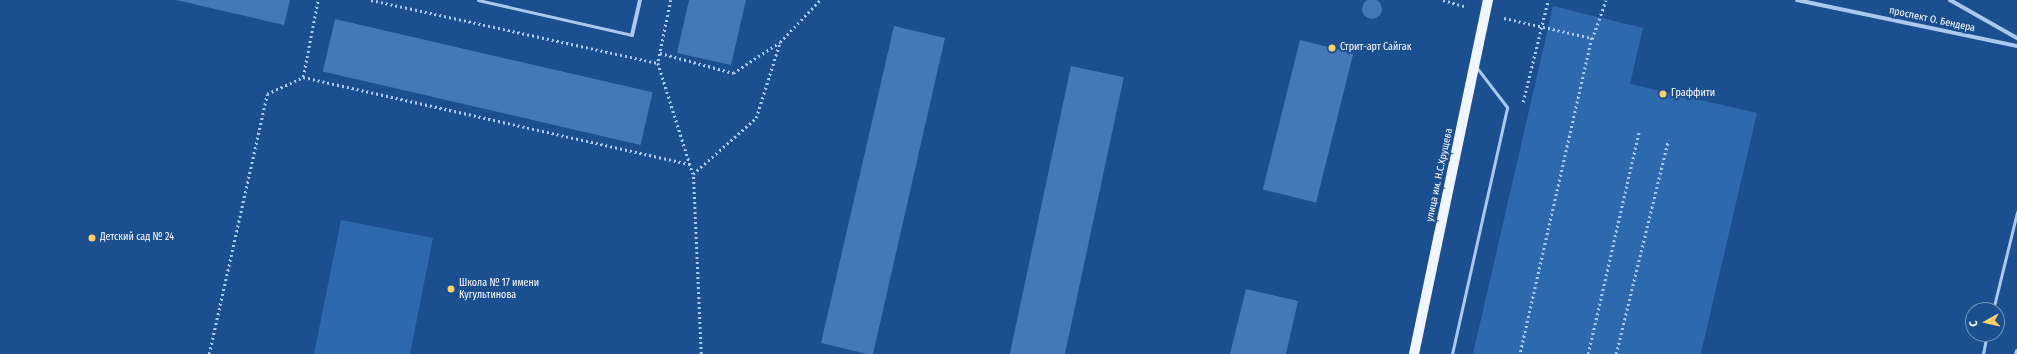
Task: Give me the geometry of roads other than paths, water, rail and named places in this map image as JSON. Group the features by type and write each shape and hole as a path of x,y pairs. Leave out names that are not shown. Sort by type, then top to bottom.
{"main road":[{"name":"улица им. Н.С.Хрущева","path":"1414,354 1488,0"}],"street":[{"path":"632,35 640,0"},
{"name":"проспект О. Бендера","path":"1797,0 1809,1 2017,46"},
{"path":"1950,0 2017,38"}],"lane":[{"path":"478,0 632,35"},
{"path":"1452,354 1507,107 1475,66"},
{"path":"1995,302 2017,212"},
{"path":"1983,354 1985,342"}],"place":[{"name":"Стрит-арт Сайгак","path":"1332,48"},
{"name":"Граффити","path":"1663,94"},
{"name":"Детский сад № 24","path":"92,238"},
{"name":"Школа № 17 имени Кугультинова","path":"451,289"}]}
